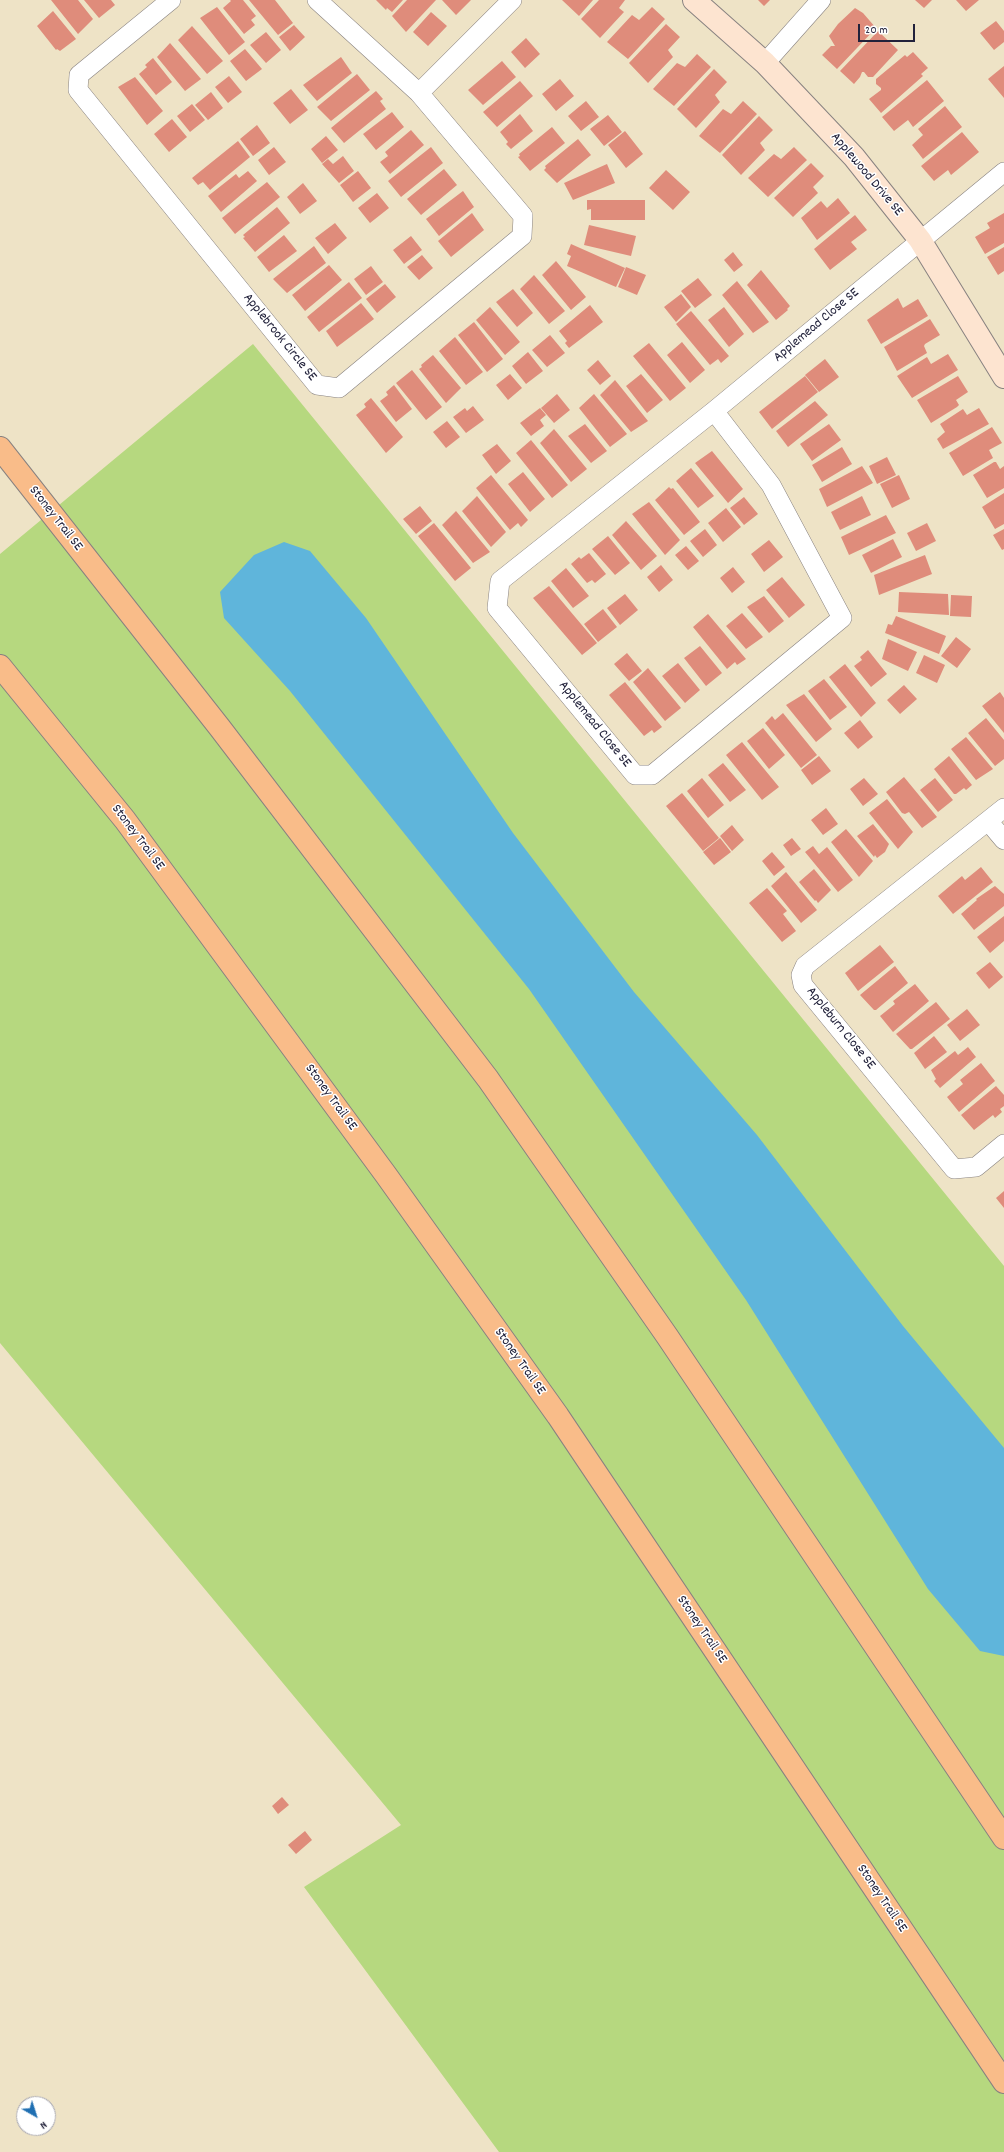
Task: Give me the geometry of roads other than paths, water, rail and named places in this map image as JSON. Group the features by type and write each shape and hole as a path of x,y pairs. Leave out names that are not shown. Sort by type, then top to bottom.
{"highway":[{"name":"Stoney Trail SE","path":"0,448 220,728 488,1079 663,1329 1004,1838"},
{"name":"Stoney Trail SE","path":"0,666 130,827 386,1175 536,1384 1004,2082"}],"street":[{"name":"Applebrook Circle SE","path":"170,0 79,75 78,90 317,386 339,388 522,236 523,216 419,93 317,0"},
{"path":"419,93 512,0"},
{"name":"Applewood Drive SE","path":"694,0 765,63 854,157 920,240 1004,377"},
{"path":"765,63 821,0"},
{"name":"Applemead Close SE","path":"714,410 771,485 842,618 652,775 635,774 497,608 500,581 714,410 1004,172"},
{"name":"Appleburn Close SE","path":"1004,808 805,966 801,975 803,984 954,1168 976,1167 1004,1144"},
{"path":"988,821 1004,840"}],"water":[{"path":"284,542 310,551 366,618 513,833 634,992 757,1135 903,1326 1004,1448 1004,1656 980,1651 928,1589 746,1300 529,989 290,691 224,618 220,592 254,555"}]}
